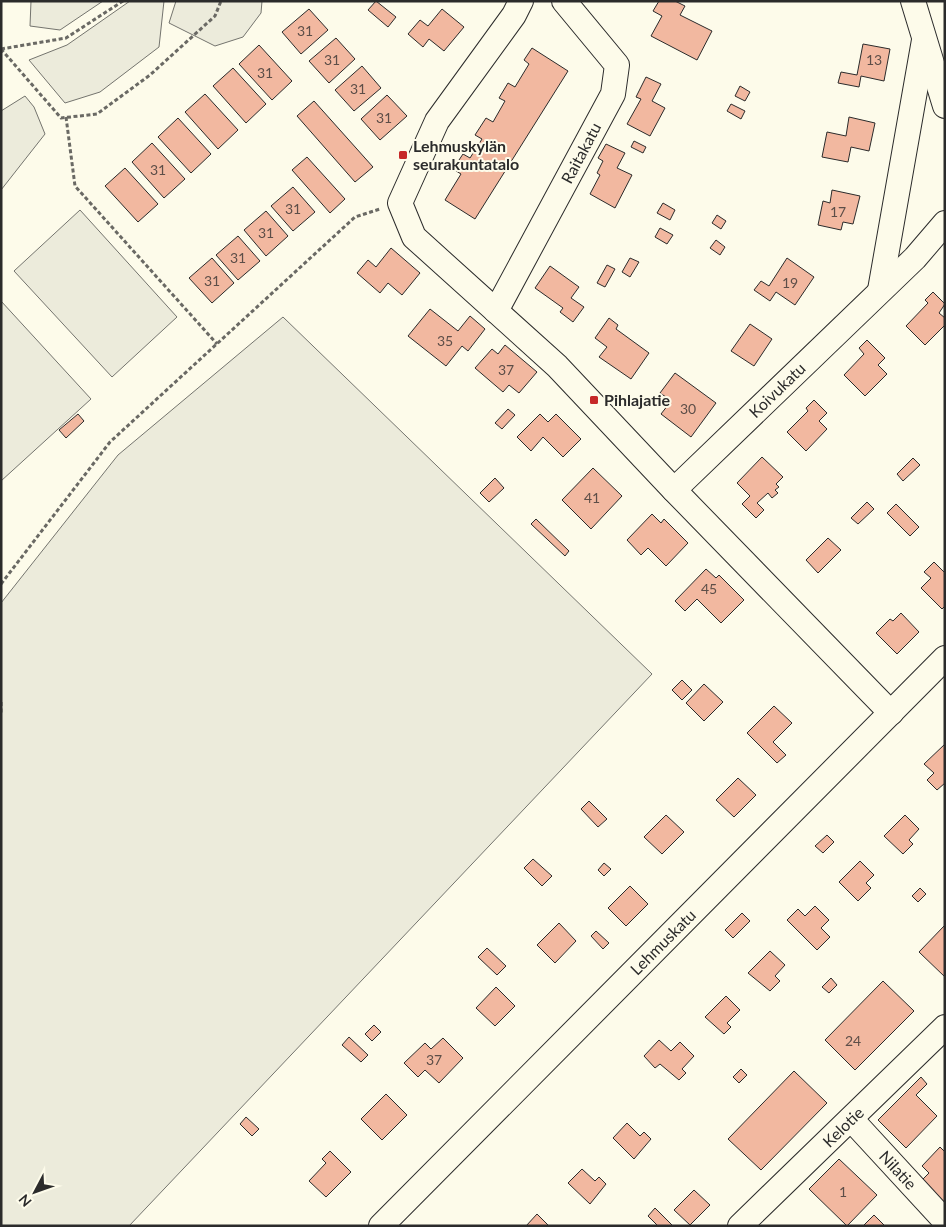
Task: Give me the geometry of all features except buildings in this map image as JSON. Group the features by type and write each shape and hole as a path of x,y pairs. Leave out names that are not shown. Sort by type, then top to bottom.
{"street":[{"path":"521,1 514,16 437,121 400,203 414,237 557,366 674,490 891,713"},
{"name":"Raitakatu","path":"496,311 613,94 617,65 564,1"},
{"path":"913,1 945,106"},
{"path":"880,290 924,40"},
{"name":"Koivukatu","path":"674,490 915,258 945,223"},
{"name":"Lehmuskatu","path":"381,1226 945,658"},
{"name":"Kelotie","path":"740,1226 945,1027"},
{"name":"Nilatie","path":"851,1119 945,1221"}],"path":[{"path":"1,49 66,38 123,1"},
{"path":"1,49 61,118 97,114 142,81 214,16 221,1"},
{"path":"66,117 75,186 217,344"},
{"path":"1,584 110,442 355,217 400,203"},
{"path":"1,702 1,715"}],"shaded area":[{"path":"31,1 103,1 60,30 30,26"},
{"path":"130,1 164,1 159,47 100,92 65,103 29,60 67,45"},
{"path":"176,1 262,1 261,13 243,37 215,46 169,23"},
{"path":"25,96 34,107 45,134 1,190 1,111"},
{"path":"80,210 177,317 112,377 14,271"},
{"path":"1,301 91,399 1,481"},
{"path":"283,317 652,674 129,1226 1,1226 1,603 118,455"}],"place":[{"name":"Lehmuskylän seurakuntatalo","path":"403,155"},
{"name":"Pihlajatie","path":"594,400"}]}
